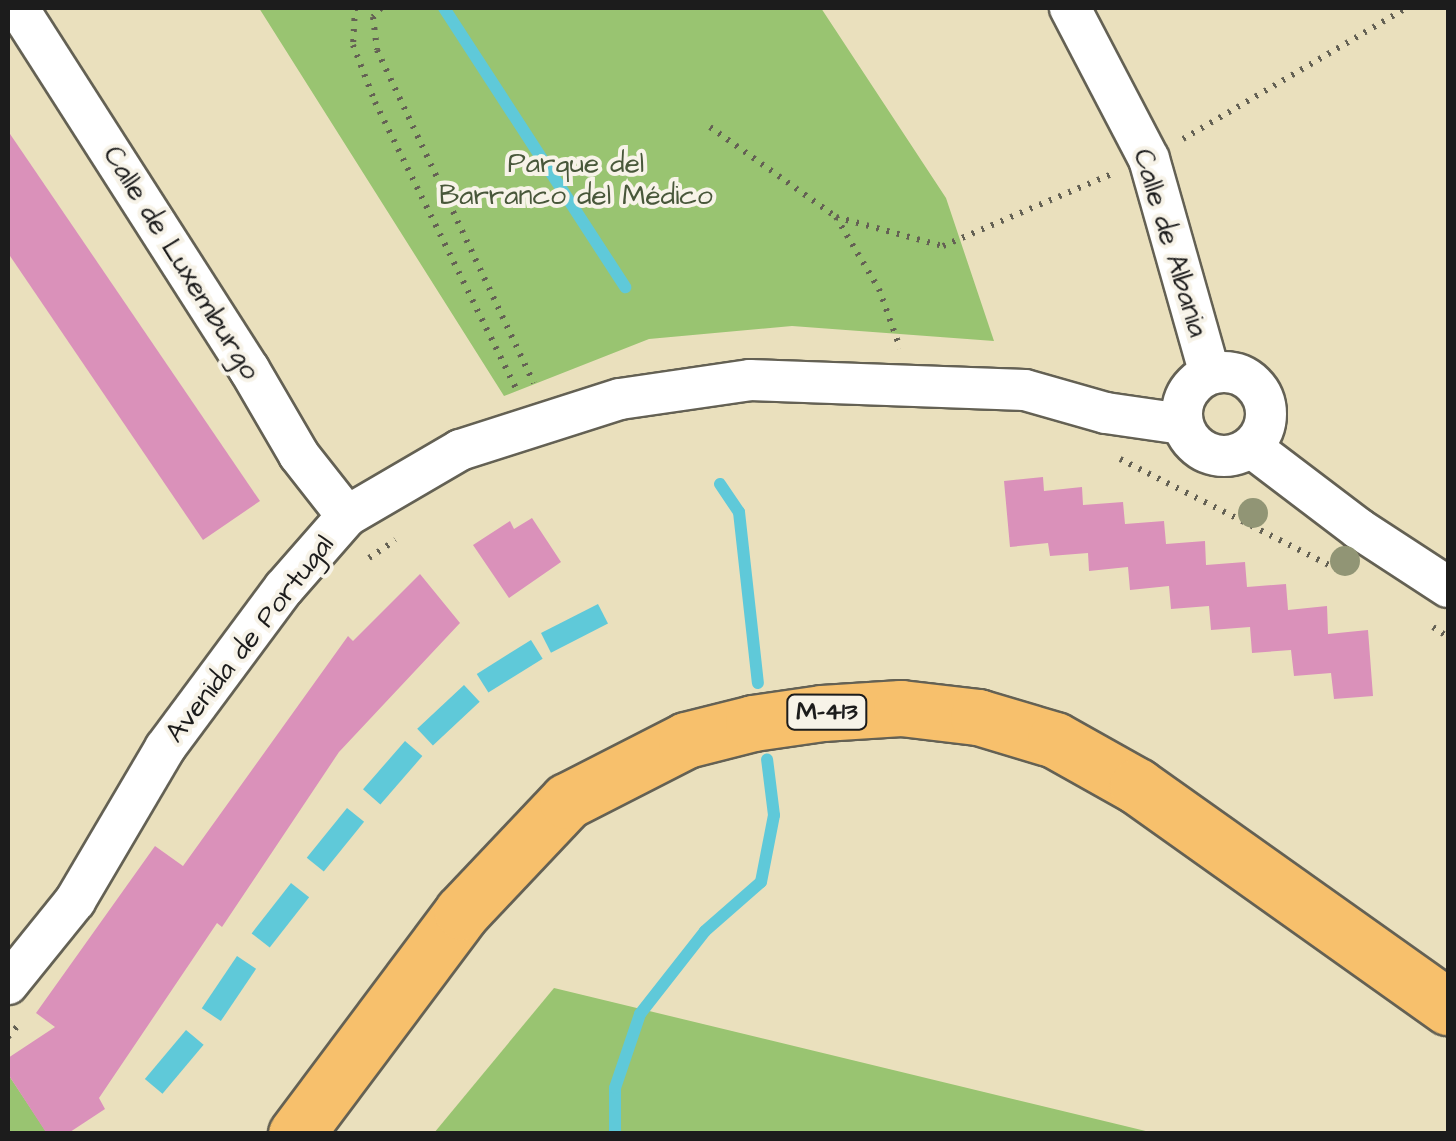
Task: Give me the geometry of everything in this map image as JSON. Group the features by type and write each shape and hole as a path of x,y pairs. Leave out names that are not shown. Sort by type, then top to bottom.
{"main road":[{"name":"M-413","path":"296,1134 462,912 567,801 686,740 754,723 822,713 901,708 978,716 1056,740 1137,786 1448,1006"}],"street":[{"name":"Calle de Luxemburgo","path":"18,8 300,455 347,516"},
{"name":"Calle de Albania","path":"1070,8 1149,160 1210,374"},
{"path":"1235,373 1251,381 1262,396 1266,416 1252,447 1233,456 1214,456 1194,444 1182,424 1182,405 1192,386 1210,374 1235,373"},
{"name":"Avenida de Portugal","path":"17,1000 164,748 284,588 347,516 460,450 620,399 750,380 1026,390 1106,413 1182,424"},
{"path":"1252,447 1359,529 1448,587"}],"path":[{"path":"355,8 353,45 375,102 544,422"},
{"path":"382,8 372,17 377,50 544,422"},
{"path":"710,127 836,217 879,289 914,386"},
{"path":"1107,454 1278,536 1346,574"},
{"path":"355,570 401,536"},
{"path":"1421,620 1448,637"},
{"path":"8,1037 17,1000"}],"green space":[{"name":"Parque del Barranco del Médico","path":"259,8 821,8 946,198 994,341 792,326 649,339 504,396"},
{"path":"554,988 1154,1133 434,1133"},
{"path":"8,1074 47,1133 8,1133"}],"water":[{"path":"598,604 608,624 551,653 541,633"},
{"path":"531,640 543,659 488,693 477,674"},
{"path":"464,685 480,702 433,745 417,729"},
{"path":"405,741 422,756 380,804 363,789"},
{"path":"347,808 364,822 324,872 307,858"},
{"path":"291,883 309,897 270,948 252,933"},
{"path":"237,956 256,969 221,1021 202,1008"},
{"path":"186,1030 204,1045 162,1094 145,1079"}],"building":[{"path":"8,131 260,501 203,540 8,253"},
{"path":"1043,477 1044,491 1082,487 1083,505 1123,502 1125,524 1164,521 1166,544 1205,541 1206,565 1245,562 1247,587 1286,584 1288,610 1327,606 1328,634 1368,630 1373,696 1334,699 1331,673 1294,676 1291,650 1252,653 1250,627 1211,630 1209,606 1171,609 1169,586 1130,590 1128,567 1089,571 1088,553 1050,556 1048,543 1010,547 1004,481"},
{"path":"532,518 561,562 509,598 473,545 510,521 514,529"},
{"path":"420,574 460,623 339,752 222,927 217,923 99,1098 105,1109 67,1134 47,1134 8,1074 8,1058 55,1027 36,1013 155,846 183,866 348,636 353,641"}],"waterway":[{"path":"444,8 625,287"},
{"path":"720,484 739,512 758,683"},
{"path":"615,1134 615,1088 640,1014 705,931 761,882 774,815 767,759"}]}
